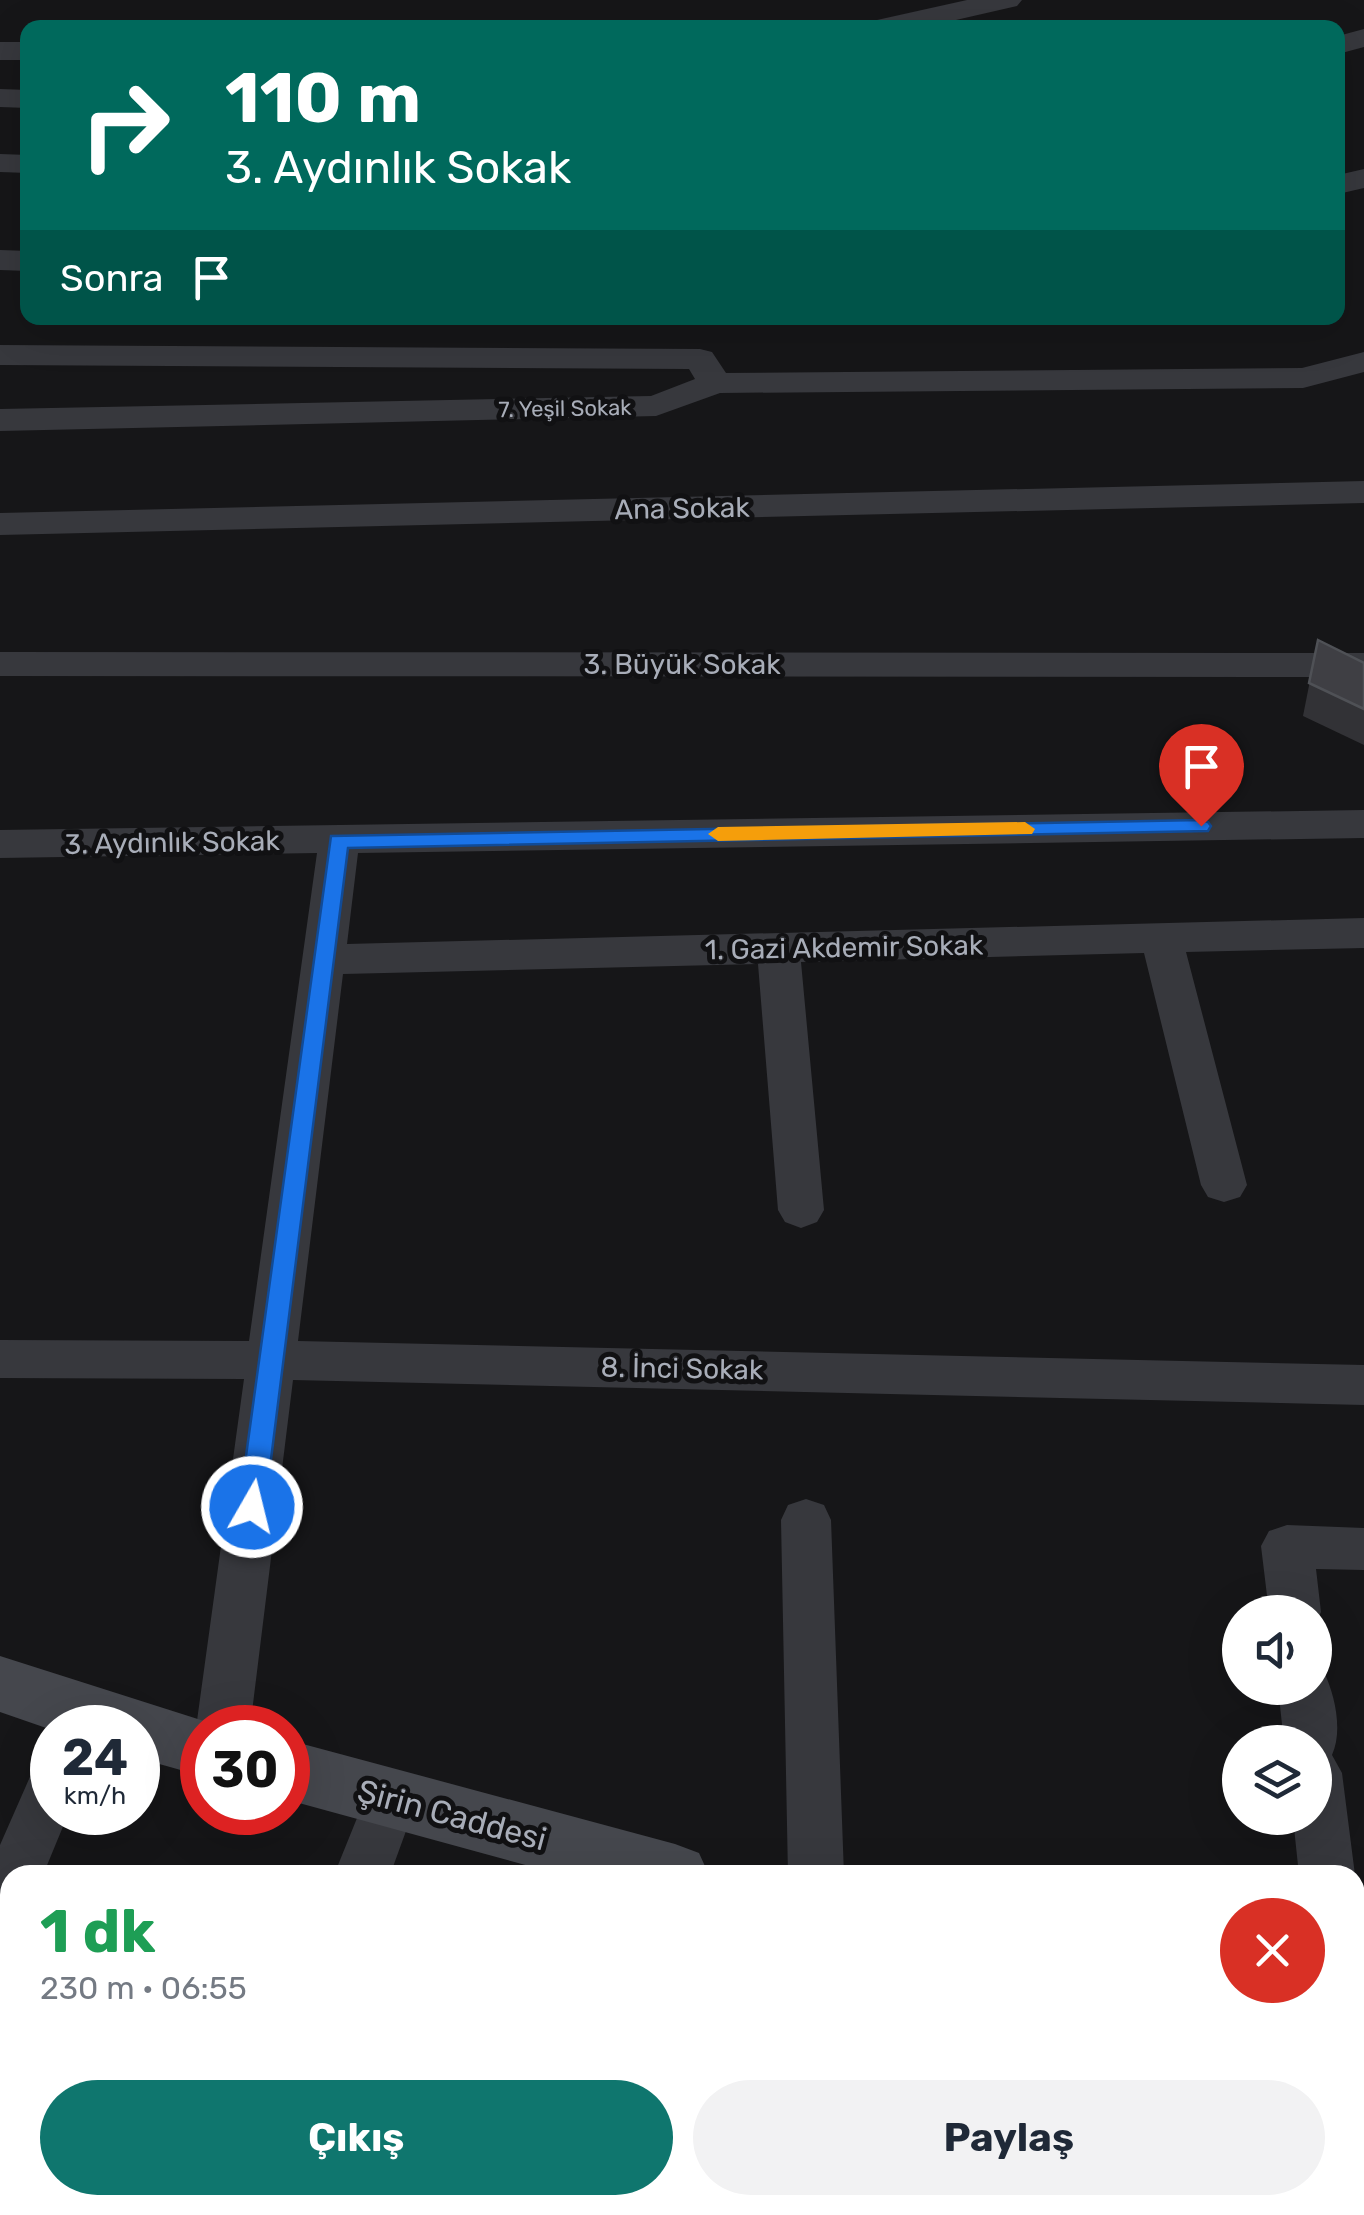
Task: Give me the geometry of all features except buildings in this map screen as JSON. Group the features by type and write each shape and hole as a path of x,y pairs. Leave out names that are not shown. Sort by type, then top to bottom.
{"street":[{"path":"915,20 1007,0"},
{"path":"0,355 700,359 715,383"},
{"name":"7. Yeşil Sokak","path":"0,420 656,406 715,383 1303,378 1364,362"},
{"name":"Ana Sokak","path":"0,524 1364,492"},
{"name":"3. Büyük Sokak","path":"0,664 1364,665"},
{"name":"3. Aydınlık Sokak","path":"0,844 1362,833"},
{"path":"226,1705 339,841"},
{"name":"1. Gazi Akdemir Sokak","path":"323,960 1364,933"},
{"path":"1161,938 1224,1184"},
{"path":"778,948 801,1210"},
{"name":"8. İnci Sokak","path":"0,1359 271,1360 1364,1385"},
{"path":"806,1520 816,1865"},
{"path":"1294,1595 1287,1546 1364,1548"},
{"path":"0,1684 55,1705"},
{"name":"Şirin Caddesi","path":"310,1776 636,1865"},
{"path":"366,1865 391,1798"},
{"path":"19,1865 32,1835"},
{"path":"1323,1835 1327,1865"}],"slow traffic":[{"path":"718,834 1025,829"}],"route":[{"path":"252,1507 339,841 1201,826"}]}
